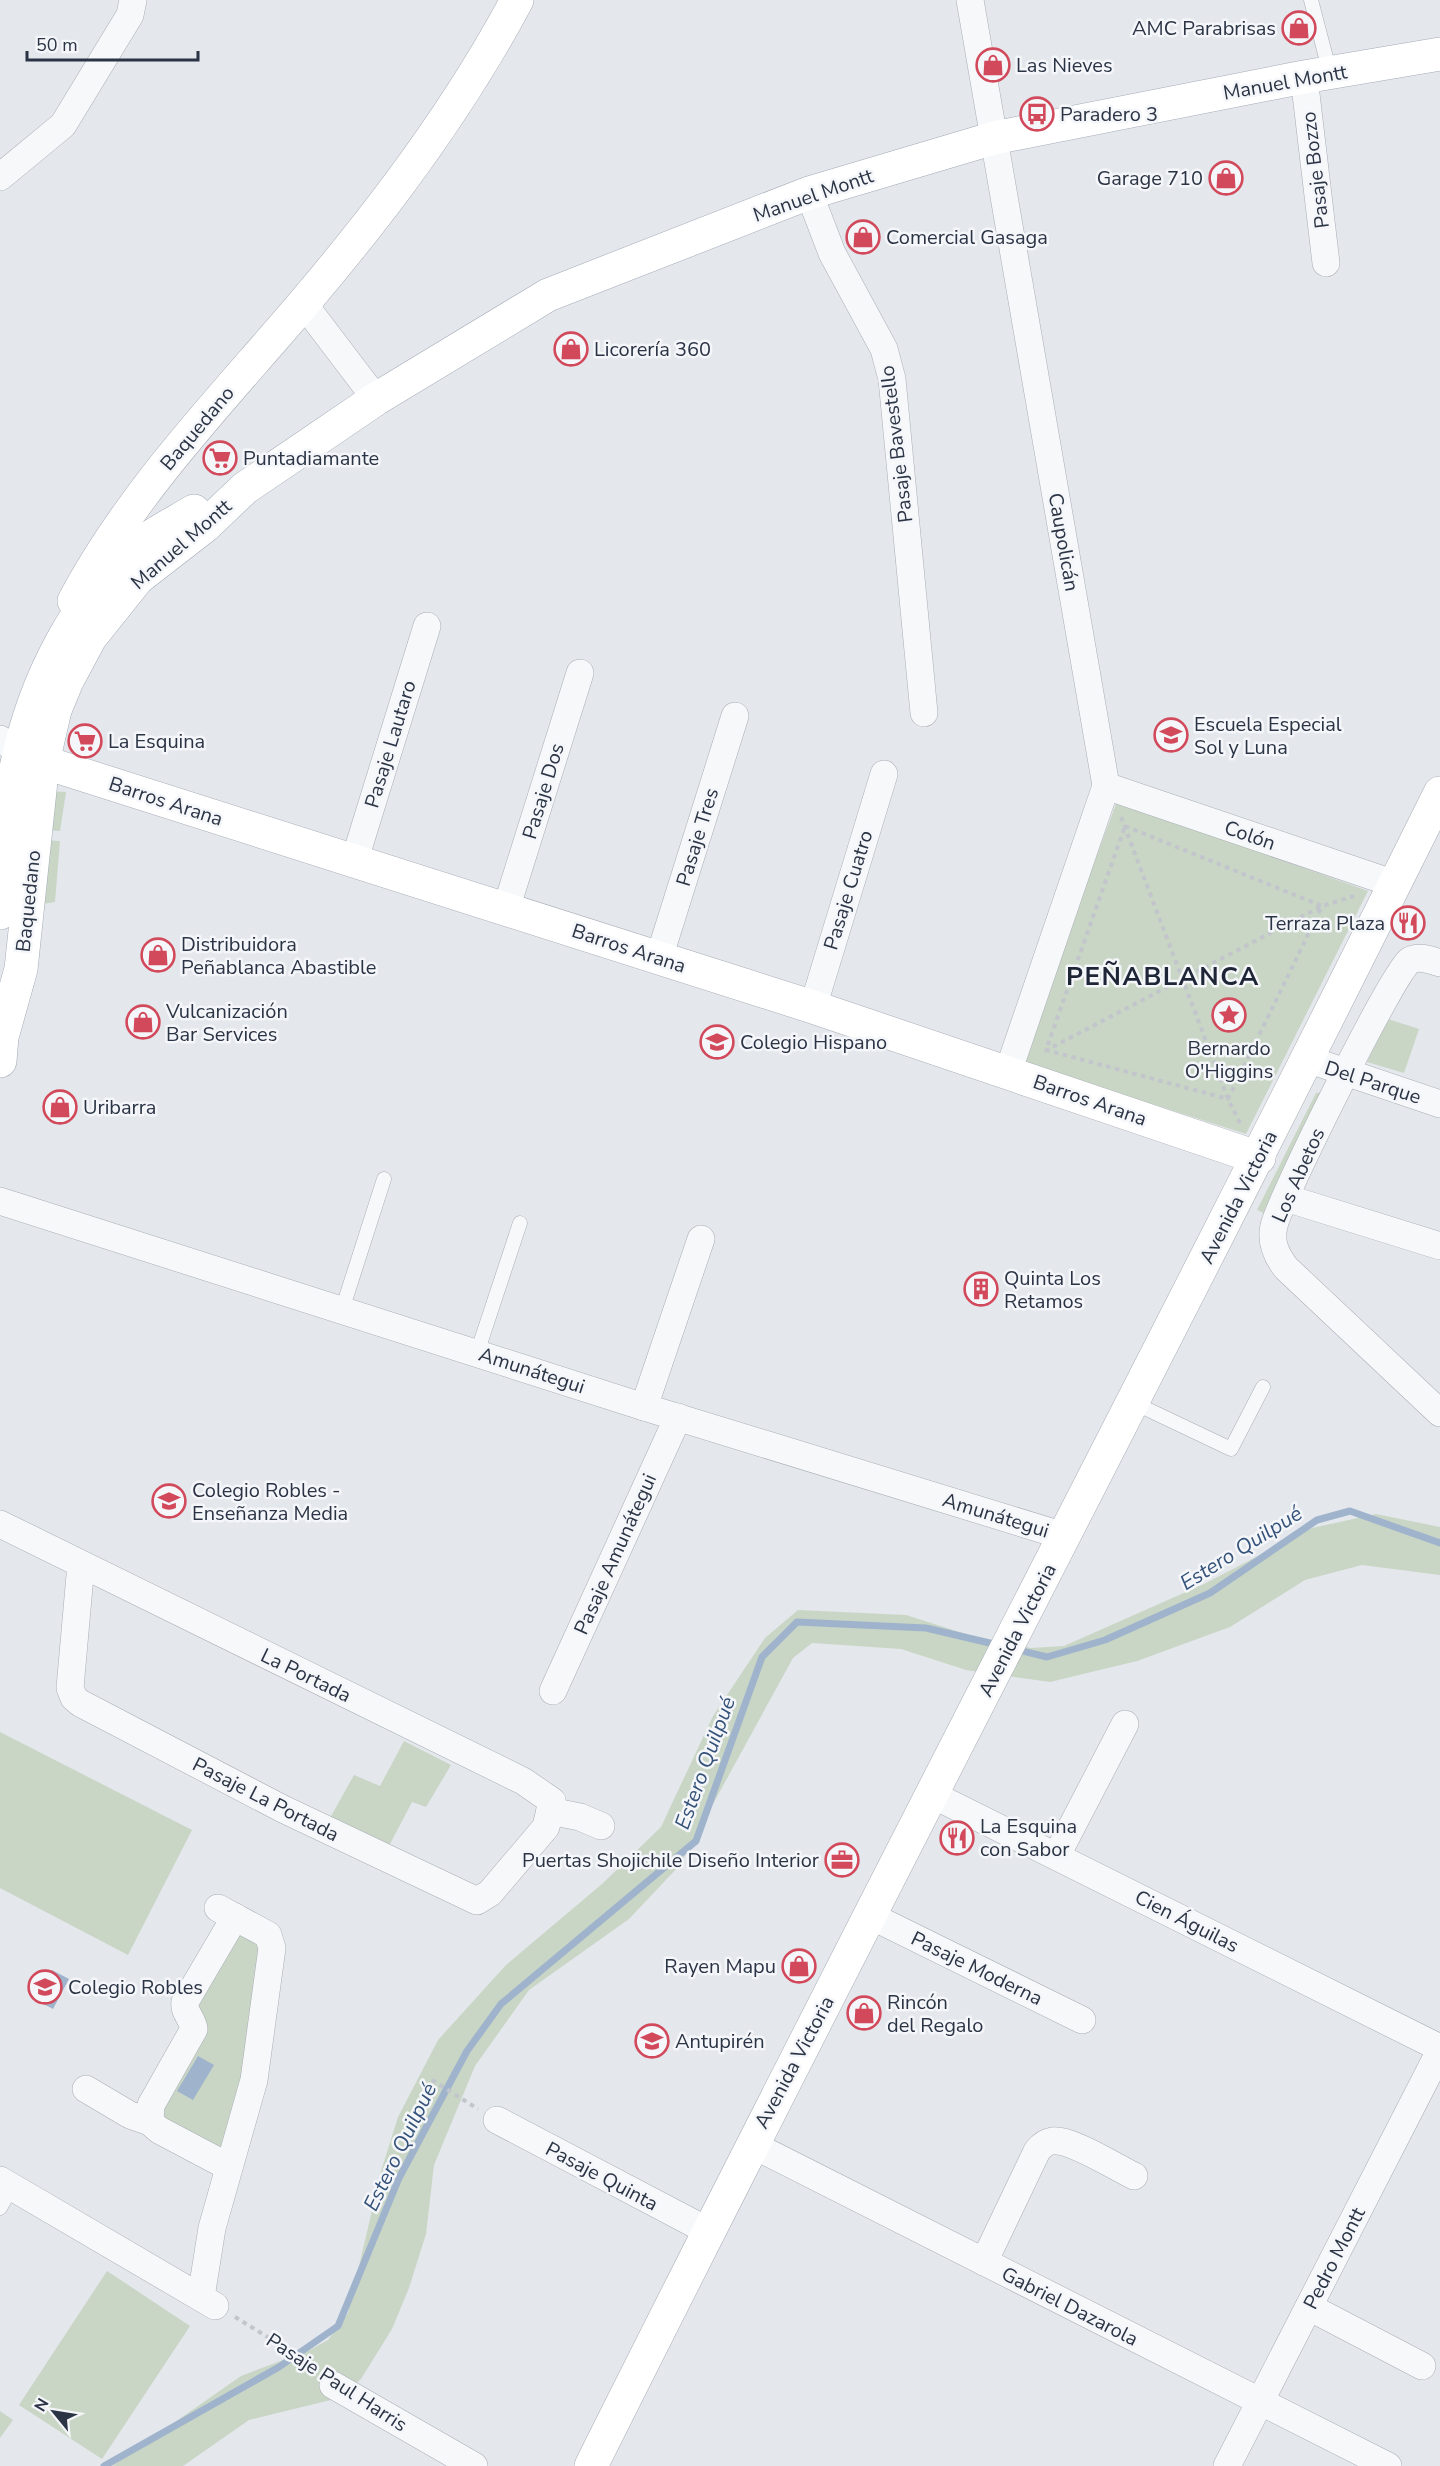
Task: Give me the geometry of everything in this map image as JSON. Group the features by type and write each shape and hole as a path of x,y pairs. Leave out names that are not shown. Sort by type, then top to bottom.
{"street":[{"path":"0,177 63,125 130,15 133,0"},
{"name":"Baquedano","path":"0,913 4,845 37,679 52,641 76,595 163,467 303,303 374,216 421,153 465,89 517,0"},
{"name":"Caupolicán","path":"970,0 1106,786 1008,1072"},
{"name":"Manuel Montt","path":"21,751 55,710 67,681 106,615 138,578 205,526 245,488 376,399 548,295 809,193 994,138 1317,75 1440,54"},
{"name":"Pasaje Bozzo","path":"1317,75 1326,263"},
{"name":"Pasaje Bavestello","path":"809,193 832,253 884,349 892,379 924,713"},
{"path":"303,303 376,399"},
{"name":"Manuel Montt","path":"32,708 82,608 123,562 147,539 195,510 245,488"},
{"name":"Pasaje Lautaro","path":"354,862 427,626"},
{"name":"Pasaje Dos","path":"506,909 580,674"},
{"name":"Pasaje Tres","path":"659,958 735,716"},
{"name":"Baquedano","path":"1,1040 21,969 21,751"},
{"name":"Barros Arana","path":"21,751 354,862 813,1007 1259,1158"},
{"name":"Pasaje Cuatro","path":"813,1007 884,774"},
{"name":"Colón","path":"1106,786 1395,884"},
{"name":"Avenida Victoria","path":"591,2466 752,2144 1259,1158 1306,1059 1440,793"},
{"name":"Los Abetos","path":"1440,963 1420,958 1409,961 1396,977 1345,1073 1274,1223 1272,1238 1277,1256 1286,1268 1440,1413"},
{"name":"Del Parque","path":"1306,1059 1440,1104"},
{"path":"1286,1198 1440,1246"},
{"name":"Amunátegui","path":"0,1201 644,1407 1065,1536"},
{"path":"644,1407 701,1239"},
{"name":"Pasaje Amunátegui","path":"553,1691 678,1417"},
{"name":"La Portada","path":"0,1524 524,1781 552,1801 550,1811"},
{"name":"Pasaje La Portada","path":"81,1564 70,1688 74,1698 80,1703 283,1809 477,1901 489,1893 546,1827 550,1811"},
{"path":"1057,1855 1125,1724"},
{"name":"Cien Águilas","path":"933,1795 1057,1855 1440,2049"},
{"path":"550,1811 580,1817 601,1826"},
{"path":"4,2192 198,2295 212,2228 254,2080 272,1948 268,1935 226,1912 185,2002 173,2003 194,2029 152,2105 150,2122"},
{"name":"Pasaje Moderna","path":"871,1916 1083,2020"},
{"name":"Pedro Montt","path":"1227,2466 1440,2049"},
{"path":"86,2089 130,2115 150,2122 159,2130 229,2168"},
{"name":"Pasaje Quinta","path":"497,2120 708,2231"},
{"path":"984,2262 1037,2151 1043,2144 1051,2141 1066,2143 1134,2176"},
{"name":"Gabriel Dazarola","path":"752,2144 1388,2466"},
{"path":"1309,2307 1422,2366"},
{"name":"Pasaje Paul Harris","path":"333,2385 474,2466"}],"lane":[{"path":"1311,0 1317,75"},
{"path":"342,1310 384,1179"},
{"path":"477,1353 520,1223"},
{"path":"1132,1402 1232,1449 1263,1387"}],"path":[{"path":"1106,786 1125,826 1228,1100 1259,1158"},
{"path":"1125,826 1322,906"},
{"path":"1046,1050 1125,826"},
{"path":"1008,1072 1183,977 1322,906 1395,884"},
{"path":"1228,1100 1322,906"},
{"path":"1046,1050 1228,1100"},
{"path":"432,2080 464,2100"},
{"name":"Pasaje Paul Harris","path":"198,2295 266,2336 333,2385"}],"green space":[{"path":"49,791 66,792 60,831 43,830"},
{"path":"1117,801 1368,891 1246,1134 1020,1062"},
{"path":"42,840 60,841 55,902 37,905"},
{"path":"1388,1019 1419,1029 1404,1073 1367,1062"},
{"path":"1326,1092 1266,1214 1257,1210 1316,1093"},
{"path":"1376,1514 1440,1527 1440,1575 1362,1565 1305,1580 1230,1627 1137,1661 1050,1682 966,1670 901,1649 812,1643 793,1658 679,1866 629,1919 529,1990 475,2066 434,2165 426,2234 409,2288 392,2329 361,2379 339,2398 249,2420 183,2466 112,2466 241,2376 310,2350 328,2340 348,2313 382,2168 398,2117 438,2040 506,1965 602,1884 661,1827 713,1716 765,1638 798,1610 906,1615 972,1636 1031,1648 1064,1646 1204,1584 1312,1528"},
{"path":"0,1732 192,1830 128,1955 0,1888"},
{"path":"404,1741 451,1765 426,1807 412,1802 389,1846 330,1818 354,1775 380,1786"},
{"path":"241,1930 261,1943 250,2069 222,2155 157,2118 193,2010"},
{"path":"107,2271 190,2326 102,2459 19,2405"},
{"path":"0,2411 13,2420 0,2438"}],"water":[{"path":"52,1970 69,1979 53,2009 36,2000"},
{"path":"198,2056 214,2065 193,2100 177,2091"}],"waterway":[{"name":"Estero Quilpué","path":"1014,1649 1047,1657 1105,1640 1210,1593 1317,1520 1350,1511 1440,1543"},
{"name":"Estero Quilpué","path":"104,2466 279,2367 338,2326 399,2178 467,2051 501,2004 696,1841 762,1657 797,1622 926,1628 998,1645"}],"place":[{"name":"AMC Parabrisas","path":"1299,28"},
{"name":"Las Nieves","path":"993,65"},
{"name":"Paradero 3","path":"1037,114"},
{"name":"Garage 710","path":"1226,178"},
{"name":"Comercial Gasaga","path":"863,237"},
{"name":"Licorería 360","path":"571,349"},
{"name":"Puntadiamante","path":"220,458"},
{"name":"Escuela Especial Sol y Luna","path":"1171,735"},
{"name":"La Esquina","path":"85,741"},
{"name":"Terraza Plaza","path":"1408,923"},
{"name":"Distribuidora Peñablanca Abastible","path":"158,955"},
{"name":"Bernardo O'Higgins","path":"1229,1015"},
{"name":"Vulcanización Bar Services","path":"143,1022"},
{"name":"Colegio Hispano","path":"717,1042"},
{"name":"Uribarra","path":"60,1107"},
{"name":"Quinta Los Retamos","path":"981,1289"},
{"name":"Colegio Robles - Enseñanza Media","path":"169,1501"},
{"name":"La Esquina con Sabor","path":"957,1838"},
{"name":"Puertas Shojichile Diseño Interior","path":"842,1860"},
{"name":"Rayen Mapu","path":"799,1966"},
{"name":"Colegio Robles","path":"45,1987"},
{"name":"Rincón del Regalo","path":"864,2013"},
{"name":"Antupirén","path":"652,2041"}],"district":[{"name":"PEÑABLANCA","path":"1163,976"}]}
